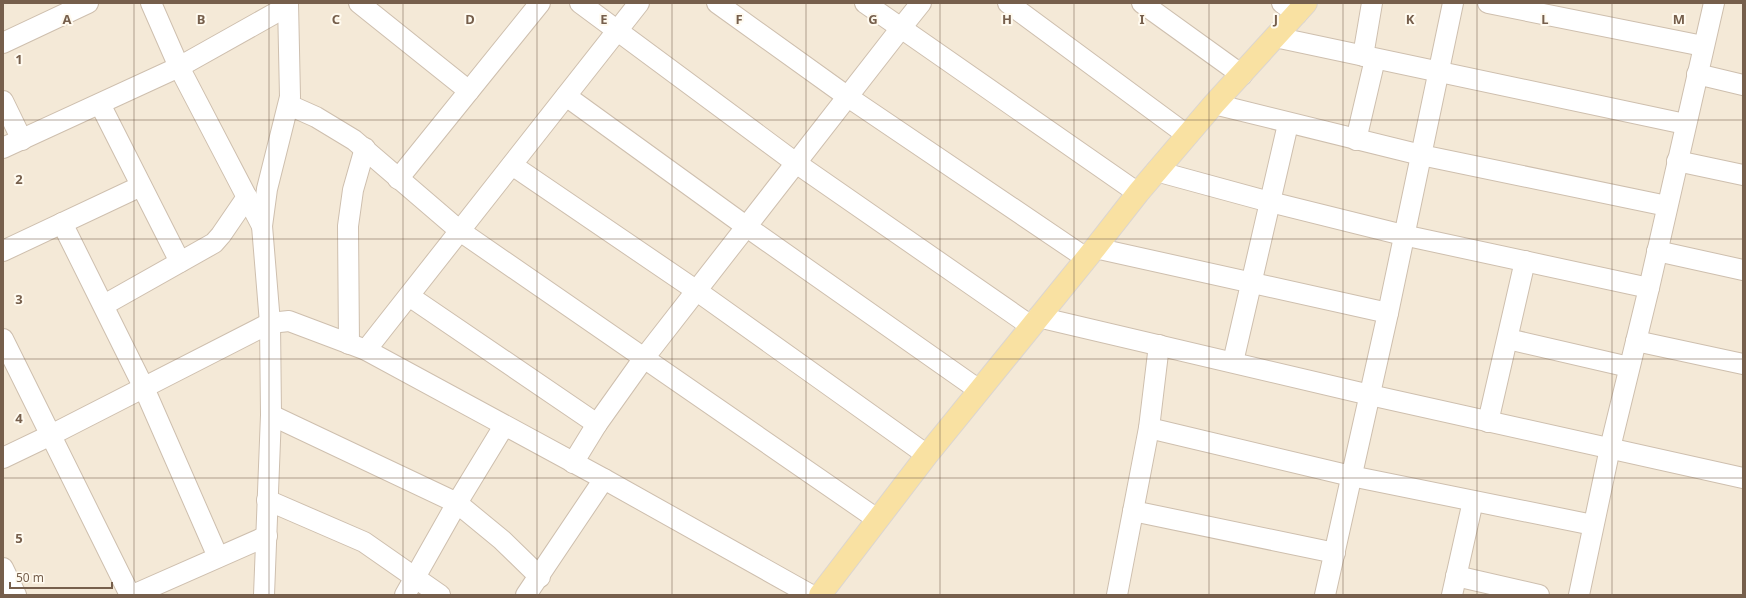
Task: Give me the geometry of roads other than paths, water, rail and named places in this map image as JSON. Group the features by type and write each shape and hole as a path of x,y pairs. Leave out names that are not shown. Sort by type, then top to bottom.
{"main road":[{"path":"820,595 927,455 1138,193 1214,104 1275,37 1295,7"}],"street":[{"path":"3,42 58,9 88,3"},
{"path":"151,3 179,67 262,226"},
{"path":"3,148 179,67 277,12 288,3"},
{"path":"264,595 271,415 270,323 262,226 267,189 289,105 290,59 288,3"},
{"path":"359,3 469,91"},
{"path":"398,179 540,3"},
{"path":"580,3 796,163 1034,322 1160,345 1488,422 1743,478"},
{"path":"357,347 409,296 639,3"},
{"path":"717,3 848,97 1091,253 1252,283 1388,313"},
{"path":"865,3 1138,193"},
{"path":"573,463 644,358 921,3"},
{"path":"1008,3 1188,135"},
{"path":"1142,3 1242,75"},
{"path":"1356,140 1369,57 1372,3"},
{"path":"1325,595 1388,313 1453,3"},
{"path":"1488,3 1703,46"},
{"path":"1579,595 1610,448 1649,288 1685,124 1714,3"},
{"path":"1275,37 1685,124"},
{"path":"1697,74 1743,85"},
{"path":"566,96 747,227 979,390"},
{"path":"3,101 22,140"},
{"path":"100,104 180,262"},
{"path":"1214,104 1288,124 1421,155 1667,206"},
{"path":"289,105 322,120 365,148 398,179 460,231 877,519"},
{"path":"1233,362 1288,124"},
{"path":"357,347 348,226 352,190 365,148"},
{"path":"1678,161 1743,175"},
{"path":"512,165 697,291 927,455"},
{"path":"1156,171 1270,202 1404,235 1649,288"},
{"path":"3,251 141,186"},
{"path":"104,305 214,243 221,236 247,197"},
{"path":"62,223 144,388 218,557"},
{"path":"1657,251 1743,270"},
{"path":"1488,422 1525,261"},
{"path":"409,296 598,424"},
{"path":"3,458 270,323 289,321 357,347 604,479 811,595"},
{"path":"1508,339 1629,367"},
{"path":"1636,341 1743,364"},
{"path":"1123,594 1133,511 1149,428 1160,345"},
{"path":"5,347 131,595 267,536"},
{"path":"271,415 457,503 502,540 540,577"},
{"path":"405,595 457,503 504,426"},
{"path":"1149,428 1351,476 1593,525"},
{"path":"526,595 540,577 604,479"},
{"path":"267,500 364,542 440,595"},
{"path":"1473,501 1454,586 1539,595"},
{"path":"1133,511 1335,552"},
{"path":"3,568 16,595"}]}
